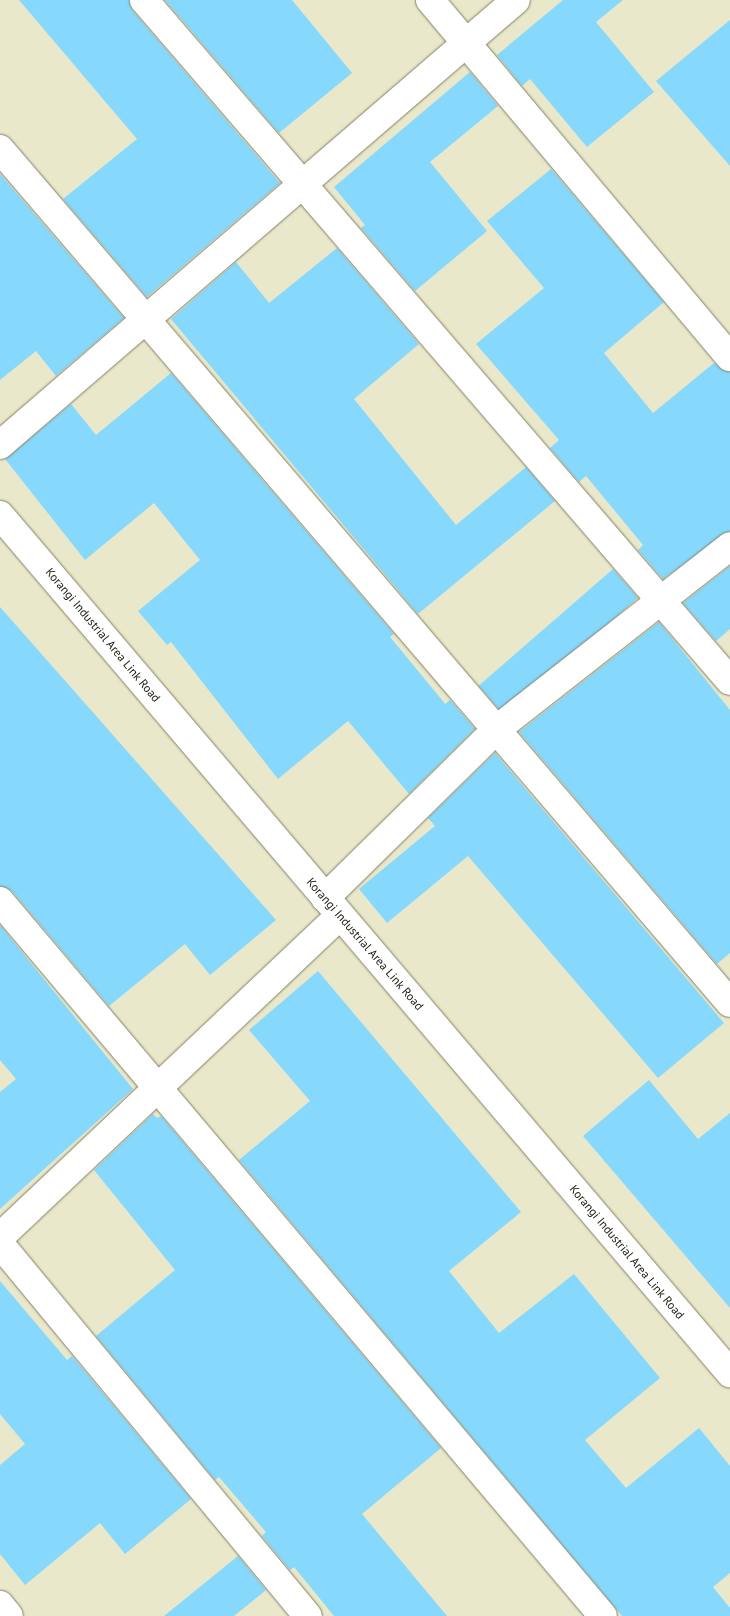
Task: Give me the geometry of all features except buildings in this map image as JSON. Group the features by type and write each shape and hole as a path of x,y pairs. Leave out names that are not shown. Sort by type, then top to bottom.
{"street":[{"path":"144,0 730,681"},
{"path":"430,0 730,357"},
{"path":"0,445 146,323 516,0"},
{"path":"0,149 146,323 497,729 730,1003"},
{"name":"Korangi Industrial Area Link Road","path":"0,515 730,1373"},
{"path":"0,1237 160,1086 332,907 497,729 662,602 730,546"},
{"path":"0,901 160,1086 603,1616"},
{"path":"0,1244 308,1616"},
{"path":"0,1605 9,1616"}]}
